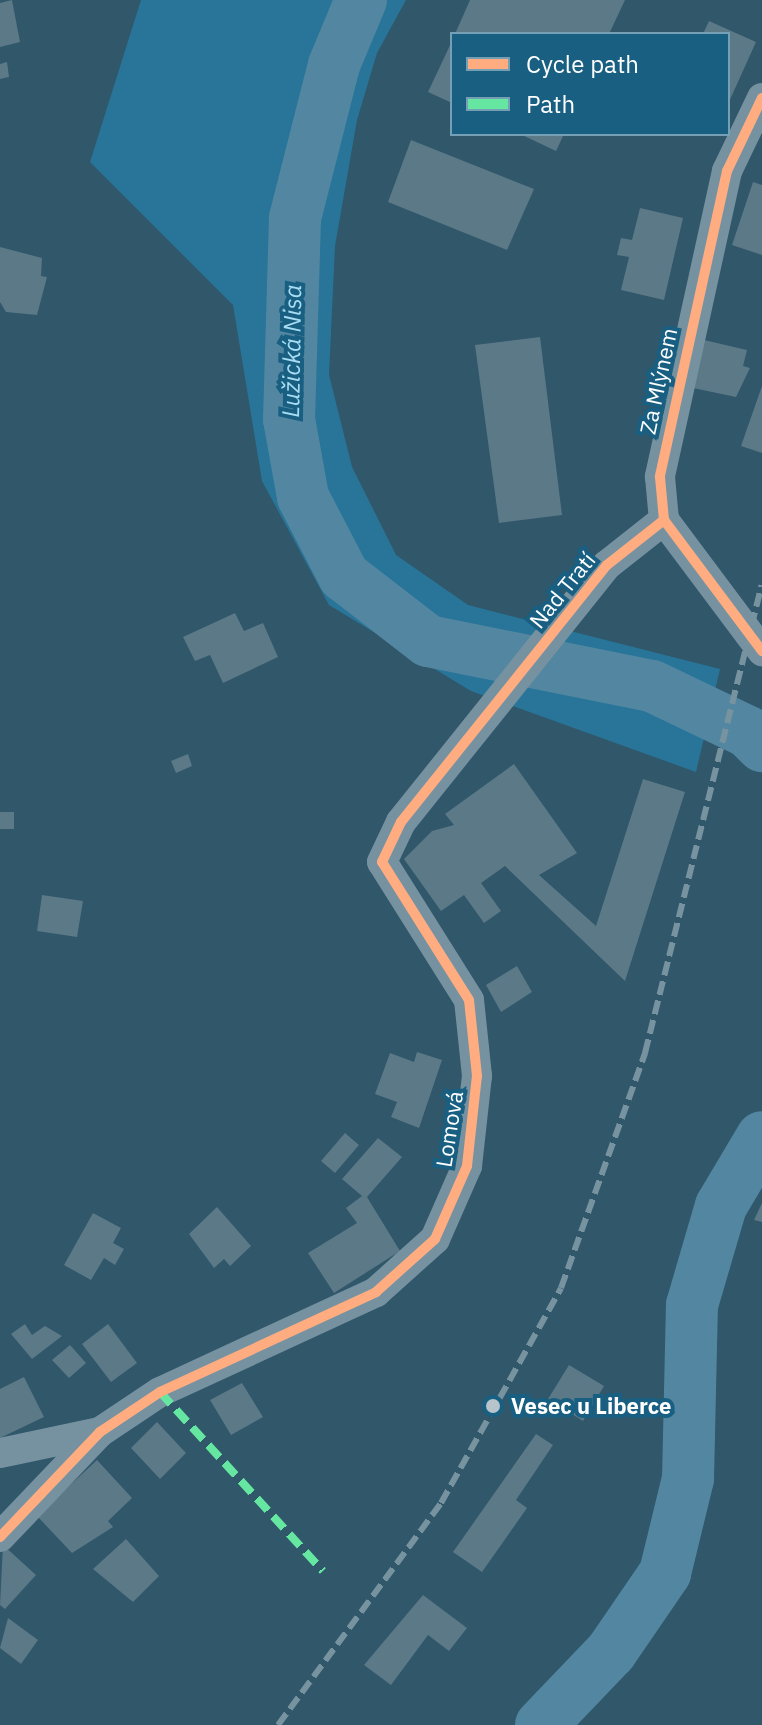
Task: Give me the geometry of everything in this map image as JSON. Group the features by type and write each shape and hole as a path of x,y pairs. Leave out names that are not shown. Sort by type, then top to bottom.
{"street":[{"name":"Za Mlýnem","path":"664,520 665,430 727,171 762,98"},
{"name":"Nad Tratí","path":"504,698 607,565 664,520"},
{"path":"664,520 762,651"},
{"name":"Lomová","path":"0,1453 100,1432 160,1392 376,1292 435,1239 467,1166 477,1076 469,1000 382,862 401,822 504,698"},
{"path":"0,1537 100,1432"}],"shaded area":[{"path":"141,0 406,0 377,53 357,120 335,246 329,375 352,467 396,555 468,605 720,669 696,772 471,691 329,605 262,481 233,305 90,162"}],"building":[{"path":"12,0 20,42 0,47 0,3"},
{"path":"470,0 625,0 610,32 456,32"},
{"path":"709,21 756,42 730,100 730,32 704,32"},
{"path":"450,45 450,102 428,92"},
{"path":"7,62 9,77 0,79 0,64"},
{"path":"524,136 563,136 556,151"},
{"path":"411,140 534,189 507,250 388,202"},
{"path":"753,182 762,185 762,255 732,245"},
{"path":"640,208 683,218 664,300 621,290 629,257 617,255 621,238 632,240"},
{"path":"0,247 42,258 41,276 47,277 37,315 6,312 0,302"},
{"path":"540,337 562,515 499,523 475,345"},
{"path":"704,340 747,350 743,366 750,368 736,397 693,388"},
{"path":"762,386 762,453 741,446"},
{"path":"235,613 244,631 263,623 278,657 223,683 210,655 195,661 183,637"},
{"path":"188,754 192,766 176,773 171,761"},
{"path":"514,764 577,853 539,875 596,926 643,779 685,792 625,981 505,866 481,883 501,911 484,923 464,895 441,911 404,859 432,831 454,825 445,814"},
{"path":"0,812 14,812 14,829 0,829"},
{"path":"42,895 83,901 77,937 37,931"},
{"path":"517,966 532,992 501,1012 486,985"},
{"path":"417,1052 442,1060 419,1128 391,1117 397,1102 375,1094 390,1053 414,1062"},
{"path":"345,1133 359,1145 335,1173 321,1161"},
{"path":"378,1138 402,1157 367,1197 400,1251 334,1293 308,1253 357,1223 346,1208 362,1196 342,1179"},
{"path":"762,1203 762,1222 754,1220"},
{"path":"217,1207 251,1246 230,1266 224,1259 214,1268 189,1234"},
{"path":"93,1213 121,1228 113,1243 124,1249 115,1265 104,1258 91,1280 64,1265"},
{"path":"25,1324 32,1335 45,1326 62,1336 32,1359 11,1334"},
{"path":"108,1324 137,1363 111,1382 82,1344"},
{"path":"70,1345 86,1363 69,1378 52,1360"},
{"path":"569,1365 604,1386 583,1421 548,1399"},
{"path":"24,1377 44,1417 0,1438 0,1389"},
{"path":"242,1383 263,1417 231,1435 210,1400"},
{"path":"157,1422 186,1453 160,1479 131,1448"},
{"path":"536,1434 553,1445 516,1500 527,1508 482,1572 453,1552"},
{"path":"97,1460 132,1498 108,1521 113,1527 72,1553 37,1516"},
{"path":"126,1539 159,1576 133,1602 93,1569"},
{"path":"3,1545 36,1575 5,1609 0,1605"},
{"path":"423,1595 467,1628 449,1651 428,1635 391,1685 364,1665"},
{"path":"8,1618 38,1640 21,1664 0,1648"}],"waterway":[{"name":"Lužická Nisa","path":"361,0 334,65 295,218 289,419 303,497 344,576 428,641 652,686 748,732 762,746"},
{"name":"Lužická Nisa","path":"541,1725 611,1652 665,1573 688,1479 692,1305 721,1206 762,1137"}],"railway":[{"path":"278,1725 441,1503 561,1288 645,1053 762,585"}],"marked path":[{"path":"160,1392 323,1571"}],"cycle path":[{"path":"762,98 727,171 660,477 664,520 762,651"},
{"path":"0,1537 100,1432 160,1392 376,1292 435,1239 467,1166 477,1076 469,1000 382,862 401,822 607,565 664,520"}],"place":[{"name":"Vesec u Liberce","path":"493,1406"}]}
